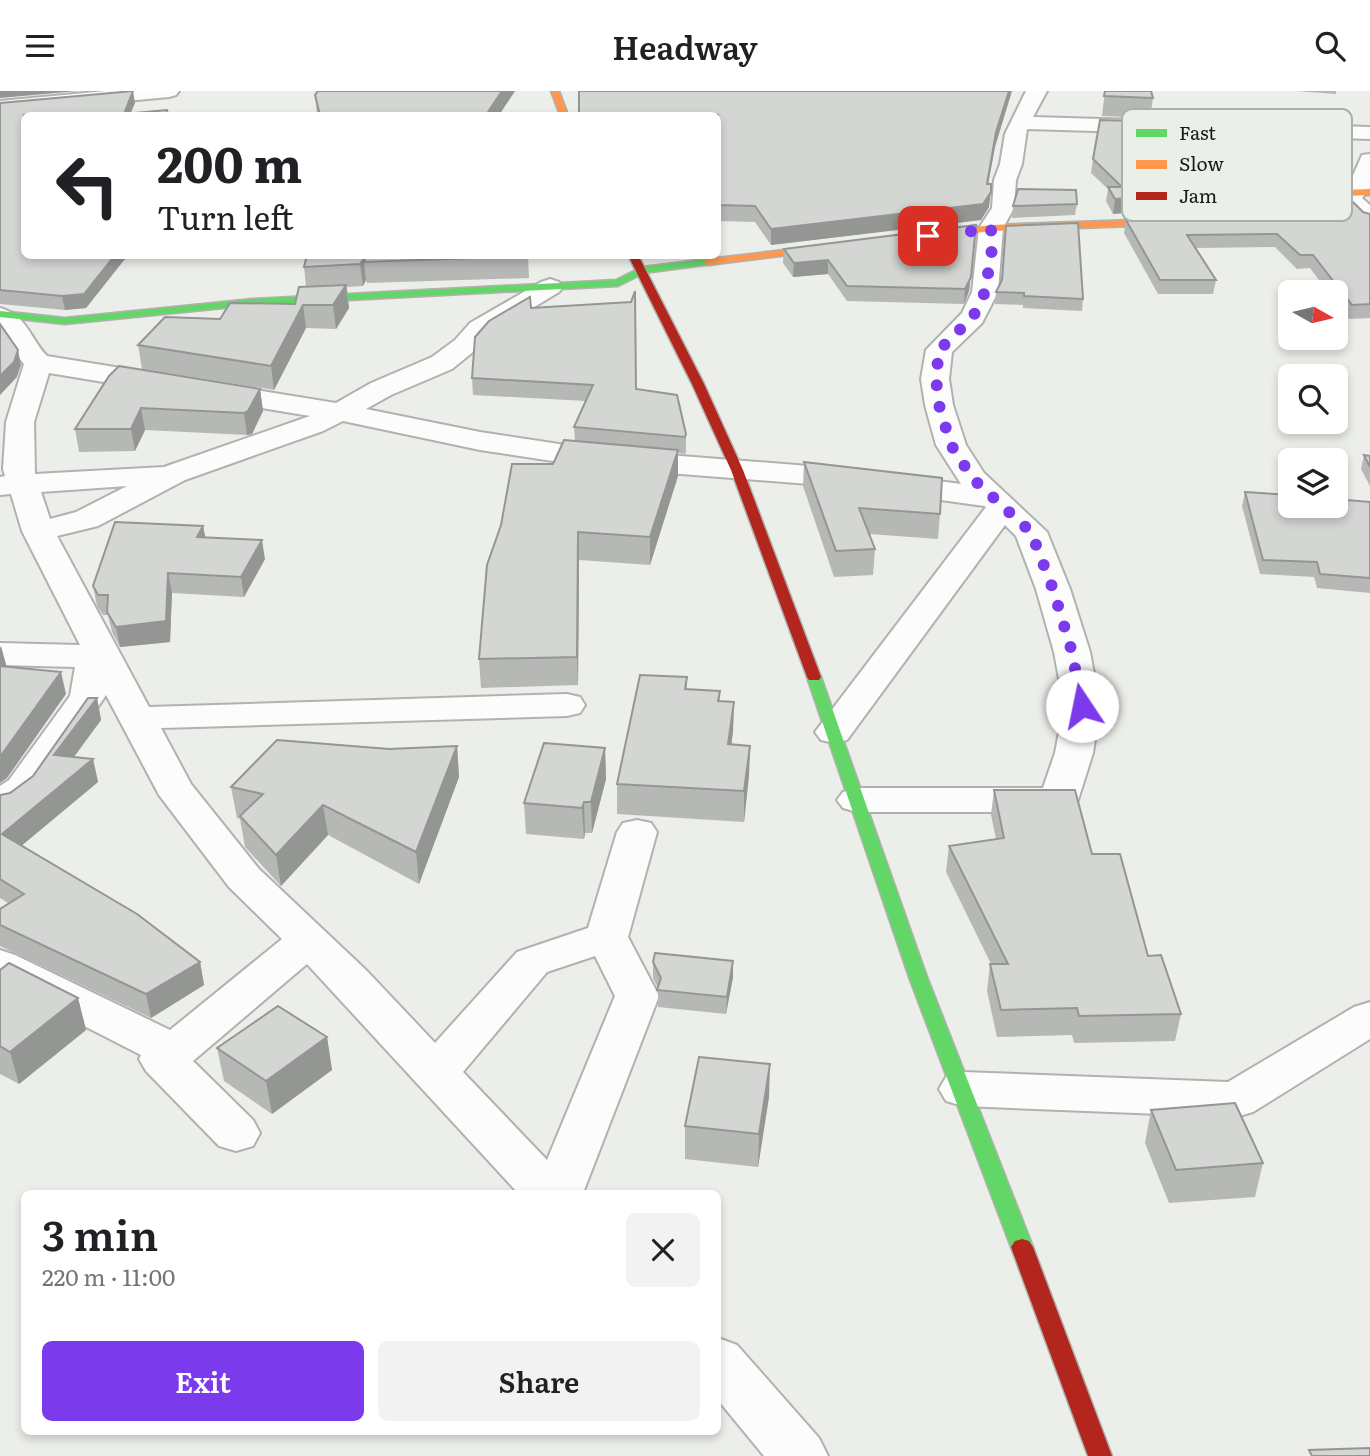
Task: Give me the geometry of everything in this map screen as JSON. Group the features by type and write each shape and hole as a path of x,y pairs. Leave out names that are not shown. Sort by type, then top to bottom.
{"street":[{"path":"0,107 169,91"},
{"path":"555,91 564,112"},
{"path":"857,800 1058,800 1074,753 1082,706 1072,652 1053,589 1031,532 973,479 951,445 939,405 936,379 939,350 973,317 985,292 992,249 991,229 1003,208 1011,149 1032,96 1037,91"},
{"path":"1022,123 1122,126"},
{"path":"1352,132 1370,133"},
{"path":"1370,160 1357,192 1370,218"},
{"path":"910,238 991,229 1149,221"},
{"path":"0,315 65,321 253,302 618,283 642,270 846,245"},
{"path":"635,259 698,384 737,470 834,732 918,977 963,1089 1100,1456"},
{"path":"38,531 88,519 174,474 313,425 381,389 442,363 464,347 479,329 550,287"},
{"path":"0,315 23,338 28,352 38,363 340,412 480,440 592,458 847,478 999,502"},
{"path":"11,485 18,469 20,422 38,363"},
{"path":"11,485 174,474"},
{"path":"11,485 38,531 96,651 173,787 244,878 351,982 544,1190"},
{"path":"834,732 999,502"},
{"path":"0,654 96,651"},
{"path":"0,805 23,788 88,696 96,651"},
{"path":"135,718 567,705"},
{"path":"559,1190 637,996 607,937 637,832"},
{"path":"435,1074 533,962 607,937"},
{"path":"236,1133 162,1059 174,1052 308,940"},
{"path":"0,965 174,1052"},
{"path":"963,1089 1236,1100 1370,1018"},
{"path":"721,1365 796,1455"}],"building":[{"path":"133,91 125,112 21,112 21,259 112,259 84,294 62,296 0,290 0,103"},
{"path":"318,91 502,91 488,112 319,112 315,95"},
{"path":"579,91 1009,91 996,132 987,184 991,184 991,192 983,204 771,229 755,206 721,205 721,112 579,112"},
{"path":"1105,91 1151,91 1153,98 1104,96"},
{"path":"1100,120 1122,121 1122,187 1093,159"},
{"path":"1108,187 1122,187 1122,198 1115,199"},
{"path":"1018,189 1076,190 1077,204 1013,206"},
{"path":"1352,201 1363,212 1370,214 1370,304 1352,305 1348,300 1348,280 1332,280 1313,255 1300,255 1277,234 1187,235 1216,280 1160,280 1127,221 1352,221"},
{"path":"1078,223 1083,299 996,292 1002,280 1006,226"},
{"path":"976,225 971,277 965,289 847,286 828,260 794,263 784,249"},
{"path":"306,259 364,259 360,264 304,267"},
{"path":"365,259 446,259 364,262"},
{"path":"346,285 333,305 303,305 271,366 138,345 165,317 220,319 230,303 295,304 299,287"},
{"path":"635,291 636,389 677,395 685,437 574,427 593,385 472,378 475,337 489,321 530,297 531,308 631,302"},
{"path":"0,324 18,350 14,362 0,376"},
{"path":"119,366 260,389 248,411 244,413 141,408 131,429 75,429 109,376"},
{"path":"564,440 678,450 650,537 578,532 577,657 479,659 487,565 501,525 512,464 553,464"},
{"path":"1364,455 1370,456 1370,467"},
{"path":"804,462 942,478 940,514 859,508 875,549 836,551"},
{"path":"1245,492 1278,494 1278,518 1348,518 1348,500 1370,502 1370,578 1320,574 1317,562 1263,560"},
{"path":"115,522 203,526 197,537 262,540 241,577 168,573 166,621 116,627 107,612 108,595 98,595 93,586"},
{"path":"0,666 61,672 0,757"},
{"path":"640,675 687,677 685,689 720,691 718,701 734,702 728,744 750,746 744,791 617,784"},
{"path":"88,698 97,698 54,755 93,759 2,834 137,914 200,962 146,994 0,925 0,909 24,894 0,879 0,795 10,793 33,776"},
{"path":"277,740 389,749 457,746 416,852 323,805 276,855 240,816 263,794 231,787"},
{"path":"544,743 605,748 591,802 584,802 582,808 524,803"},
{"path":"994,790 1075,790 1092,854 1120,854 1148,956 1161,955 1181,1014 1079,1016 1077,1008 1001,1010 990,964 1008,964 949,846 1004,838"},
{"path":"655,953 733,961 727,997 657,990 661,978 653,962"},
{"path":"9,963 78,998 10,1052 0,1046 0,970"},
{"path":"278,1006 327,1037 266,1081 217,1048"},
{"path":"699,1057 770,1064 759,1134 685,1126"},
{"path":"1235,1103 1263,1163 1176,1170 1151,1110"},
{"path":"1370,1448 1370,1456 1312,1456 1309,1450"}],"traffic: fast":[{"path":"0,314 65,321 253,302 618,283 642,270 708,262"},
{"path":"814,677 918,977 1022,1247"}],"traffic: slow":[{"path":"555,91 563,112"},
{"path":"1352,193 1370,192"},
{"path":"923,237 991,228 1149,221"},
{"path":"708,262 835,247"}],"traffic: jam":[{"path":"635,259 698,384 737,470 814,677"},
{"path":"1022,1247 1100,1456"}],"route":[{"path":"928,236 991,229 992,249 985,292 973,317 939,350 936,379 939,405 951,445 973,479 1031,532 1053,589 1072,652 1082,706"}]}
